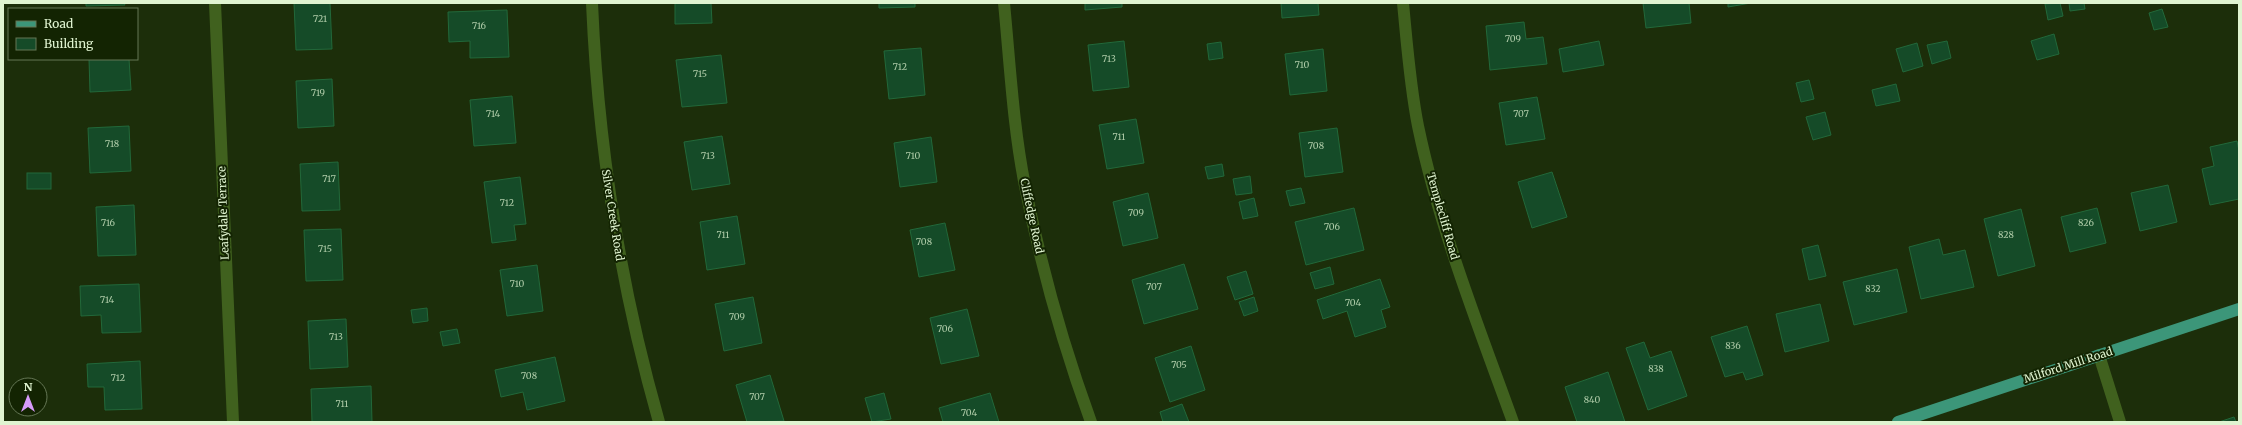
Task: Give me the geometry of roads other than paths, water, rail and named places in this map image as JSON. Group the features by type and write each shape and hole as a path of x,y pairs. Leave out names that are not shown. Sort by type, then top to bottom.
{"main road":[{"name":"Milford Mill Road","path":"1898,422 2239,309"}],"street":[{"name":"Leafydale Terrace","path":"215,3 233,422"},
{"name":"Silver Creek Road","path":"592,3 594,52 604,160 619,260 644,367 659,422"},
{"name":"Cliffedge Road","path":"1004,3 1014,107 1025,185 1044,274 1069,362 1091,422"},
{"name":"Templecliff Road","path":"1403,3 1407,53 1418,126 1438,203 1464,285 1513,422"},
{"path":"2099,355 2120,422"}]}
